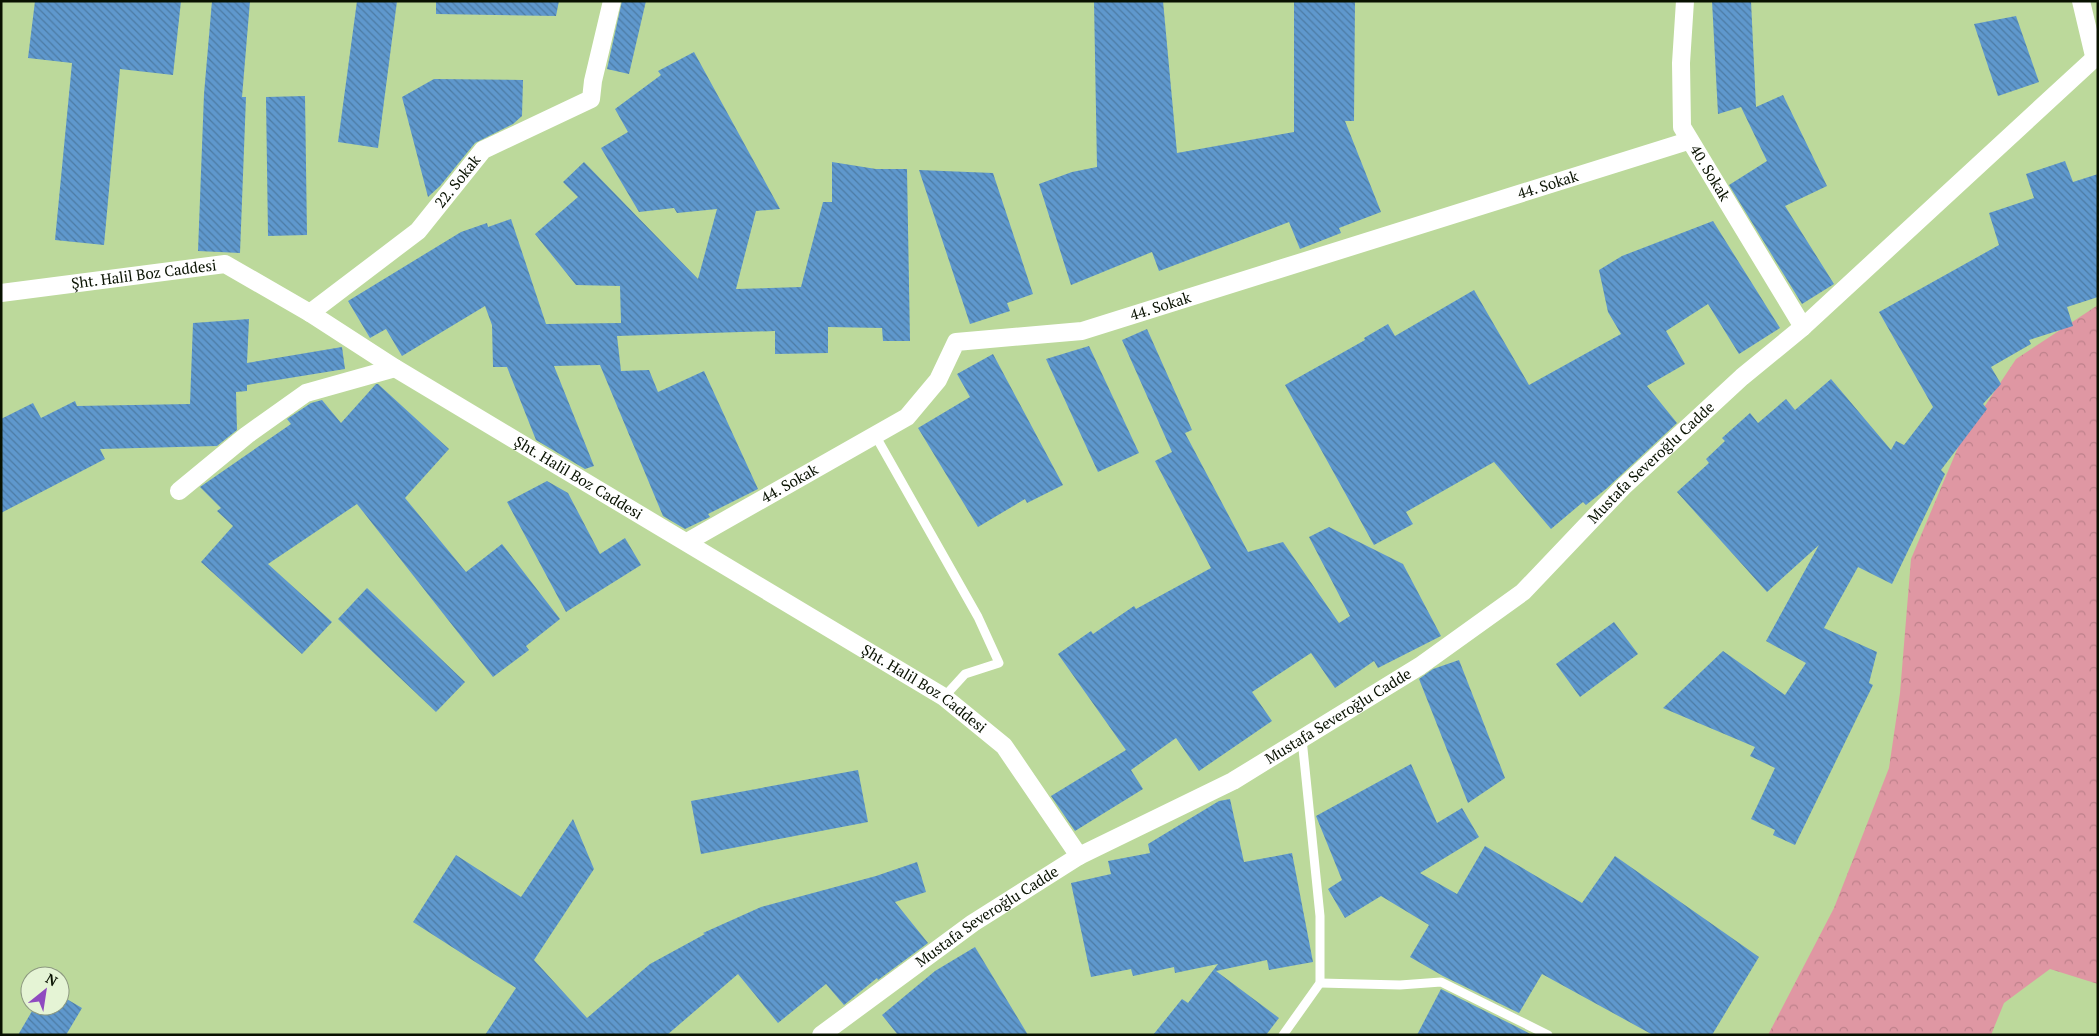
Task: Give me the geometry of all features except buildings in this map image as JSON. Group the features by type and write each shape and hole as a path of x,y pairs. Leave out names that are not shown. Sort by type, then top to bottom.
{"street":[{"name":"22. Sokak","path":"310,313 418,230 483,150 591,99 612,1"},
{"name":"40. Sokak","path":"1685,1 1680,63 1682,127 1688,141 1803,327"},
{"path":"2081,1 2096,55"},
{"name":"Mustafa Severoğlu Cadde","path":"822,1035 973,923 1079,856 1233,781 1420,666 1523,592 1623,487 1742,377 1803,327 2096,55"},
{"name":"44. Sokak","path":"687,542 908,417 938,380 956,342 1082,331 1688,141"},
{"name":"Şht. Halil Boz Caddesi","path":"1,293 225,264 310,313 394,368 944,697 1004,746 1079,856"},
{"path":"179,491 247,435 306,393 394,368"}],"lane":[{"path":"875,435 978,617 999,663 965,674 944,697"},
{"path":"1283,1035 1320,983 1320,916 1302,739"},
{"path":"1320,983 1400,985 1440,982 1548,1035"}],"green space":[{"path":"2098,305 2098,984 2050,969 2004,1003 1991,1035 1768,1035 1834,908 1889,768 1900,693 1911,559 1959,445 2016,359"}]}
